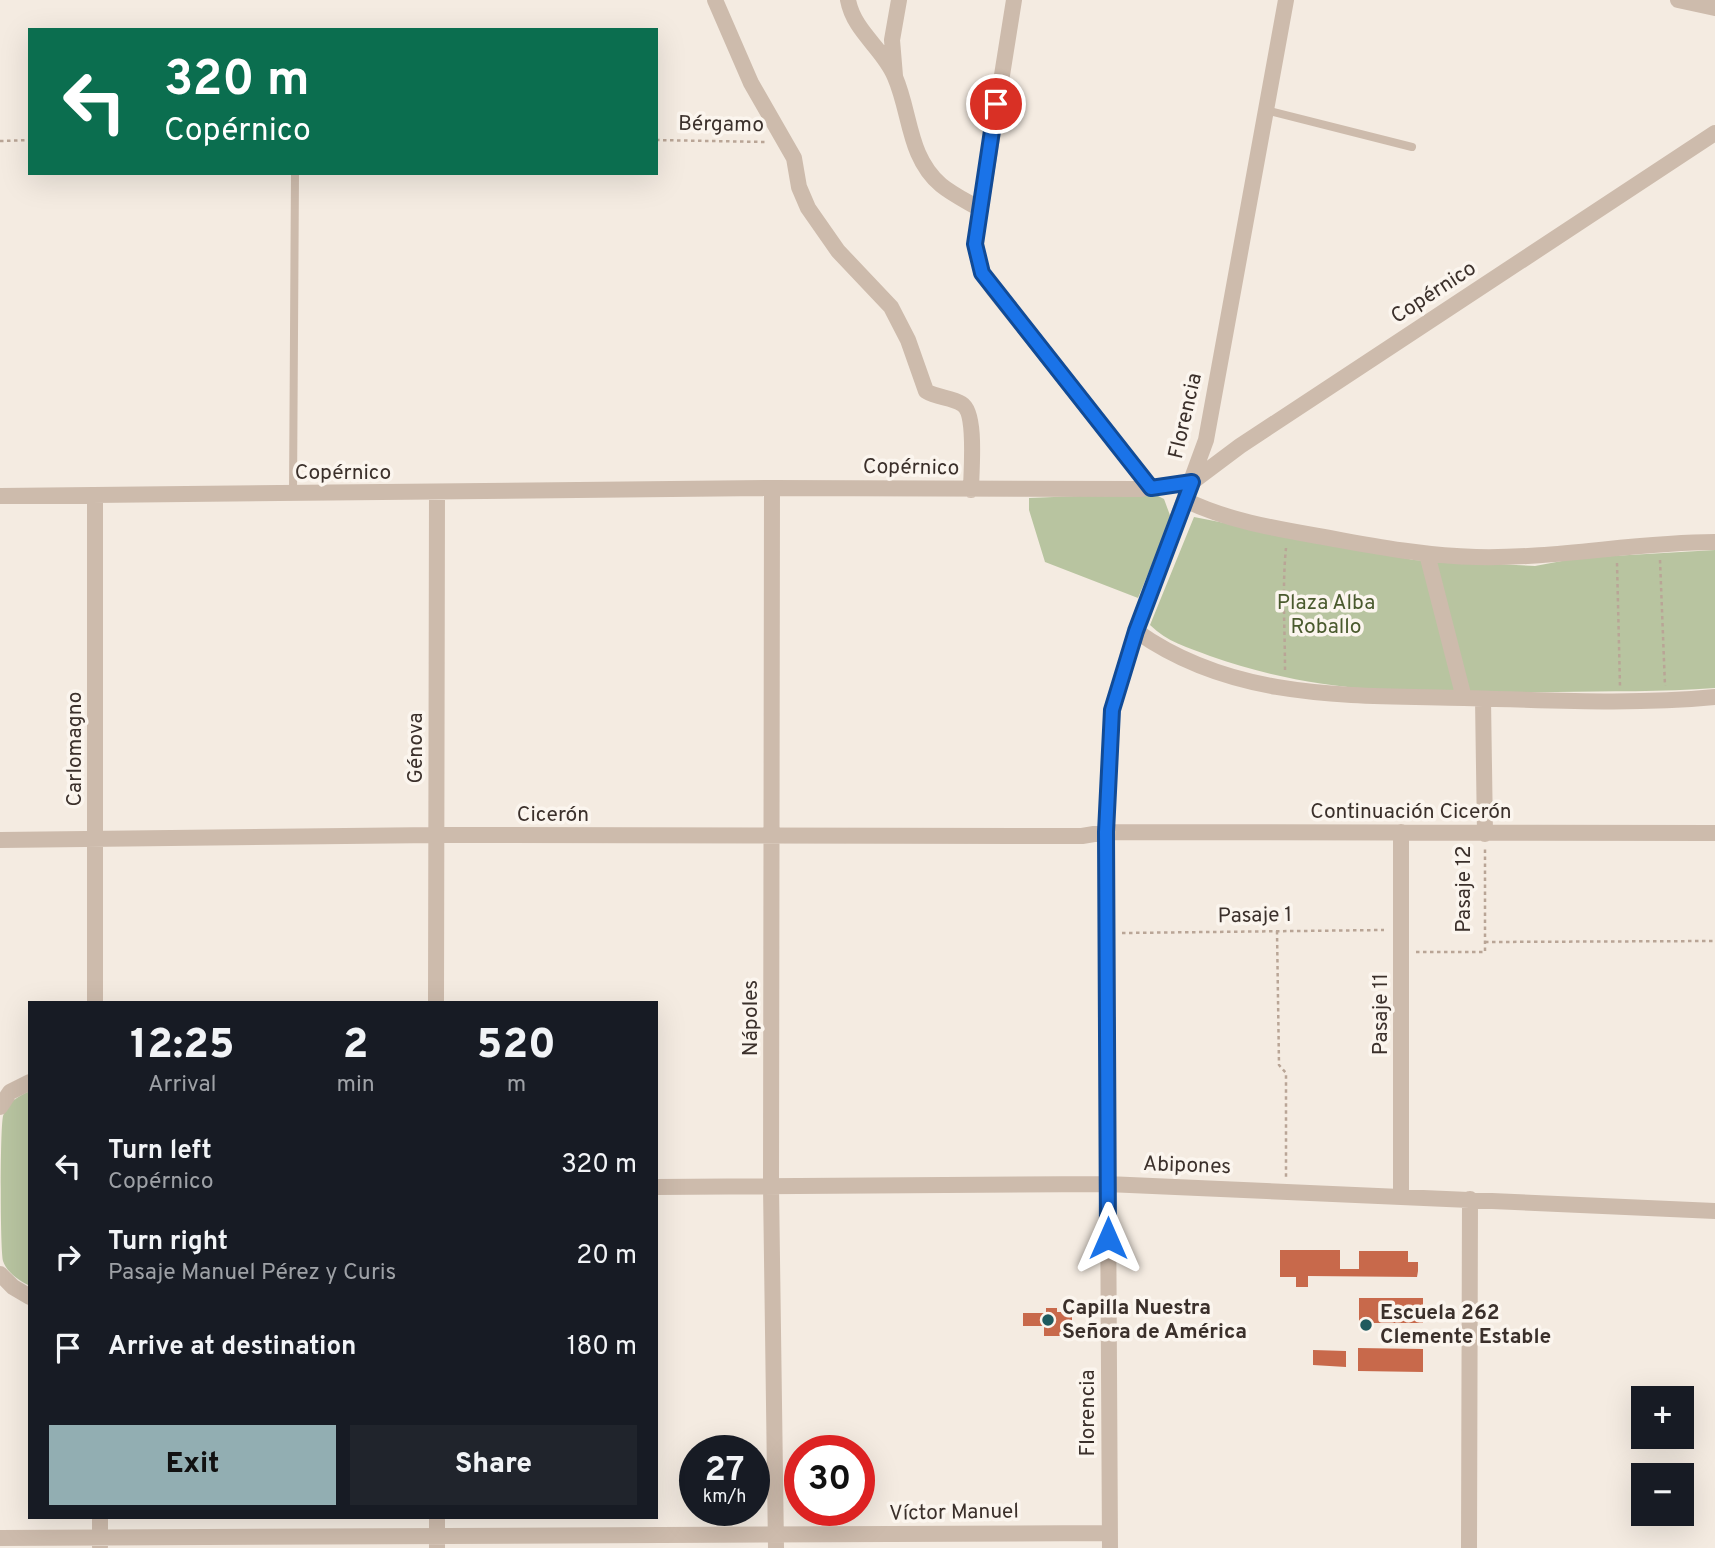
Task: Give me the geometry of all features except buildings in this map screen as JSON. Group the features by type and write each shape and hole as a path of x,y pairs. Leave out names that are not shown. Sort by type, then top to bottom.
{"street":[{"path":"715,0 735,52 797,166 799,187 807,208 838,251 891,307 908,340 926,391 962,404 968,409 972,431 971,490"},
{"path":"848,0 850,12 861,30 895,76"},
{"path":"899,0 892,40 895,76 922,163 941,185 978,208"},
{"path":"1014,0 978,208 975,244 982,273 1151,488"},
{"name":"Florencia","path":"1110,1540 1106,832 1112,710 1136,631 1206,440 1286,0"},
{"path":"1678,0 1715,8"},
{"name":"Copérnico","path":"0,496 437,494 772,488 1151,488 1192,482 1252,438 1715,133"},
{"name":"Nápoles","path":"772,488 771,1187 776,1542"},
{"name":"Génova","path":"436,1001 437,494"},
{"name":"Carlomagno","path":"95,496 95,1001"},
{"path":"1185,500 1226,517 1287,531 1427,554 1478,557 1566,553 1659,543 1715,542"},
{"path":"1427,554 1464,698"},
{"path":"1136,631 1170,653 1244,680 1284,688 1378,699 1665,700 1715,697"},
{"name":"Pasaje 12","path":"1483,699 1485,834"},
{"name":"Cicerón","path":"0,840 436,835 1082,836 1106,832"},
{"name":"Continuación Cicerón","path":"1106,832 1715,833"},
{"name":"Pasaje 11","path":"1401,832 1401,1196"},
{"path":"4,1100 28,1083"},
{"name":"Abipones","path":"658,1187 1107,1184 1715,1211"},
{"path":"1469,1548 1470,1199"},
{"path":"4,1278 28,1296"},
{"path":"100,1519 100,1543"},
{"path":"437,1519 438,1542"},
{"name":"Víctor Manuel","path":"0,1538 100,1543 1110,1540"}],"lane":[{"path":"1266,110 1412,147"},
{"path":"293,494 295,175"}],"path":[{"name":"Bérgamo","path":"658,140 785,142"},
{"path":"0,141 28,141"},
{"path":"1284,688 1286,604 1283,582 1287,531"},
{"path":"1659,543 1665,700"},
{"path":"1617,546 1620,700"},
{"name":"Pasaje 12","path":"1402,951 1485,952 1485,834"},
{"name":"Pasaje 1","path":"1108,933 1402,930"},
{"path":"1277,931 1276,1013 1279,1065 1286,1073 1286,1191"},
{"path":"1485,942 1715,941"}],"green space":[{"path":"1152,493 1164,499 1171,518 1138,598 1045,562 1029,510 1029,498"},
{"name":"Plaza Alba Roballo","path":"1194,517 1414,560 1535,566 1578,558 1715,550 1715,688 1511,693 1381,690 1296,679 1210,656 1170,640 1150,625"},
{"path":"28,1092 28,1285 11,1273 5,1265 1,1234 3,1116 7,1107"}],"place":[{"name":"Capilla Nuestra Señora de América","path":"1048,1320"},
{"name":"Escuela 262 Clemente Estable","path":"1366,1325"}],"route":[{"path":"996,104 978,208 975,244 982,273 1151,488 1192,482 1121,672 1109,736 1106,832 1108,1238"}]}
